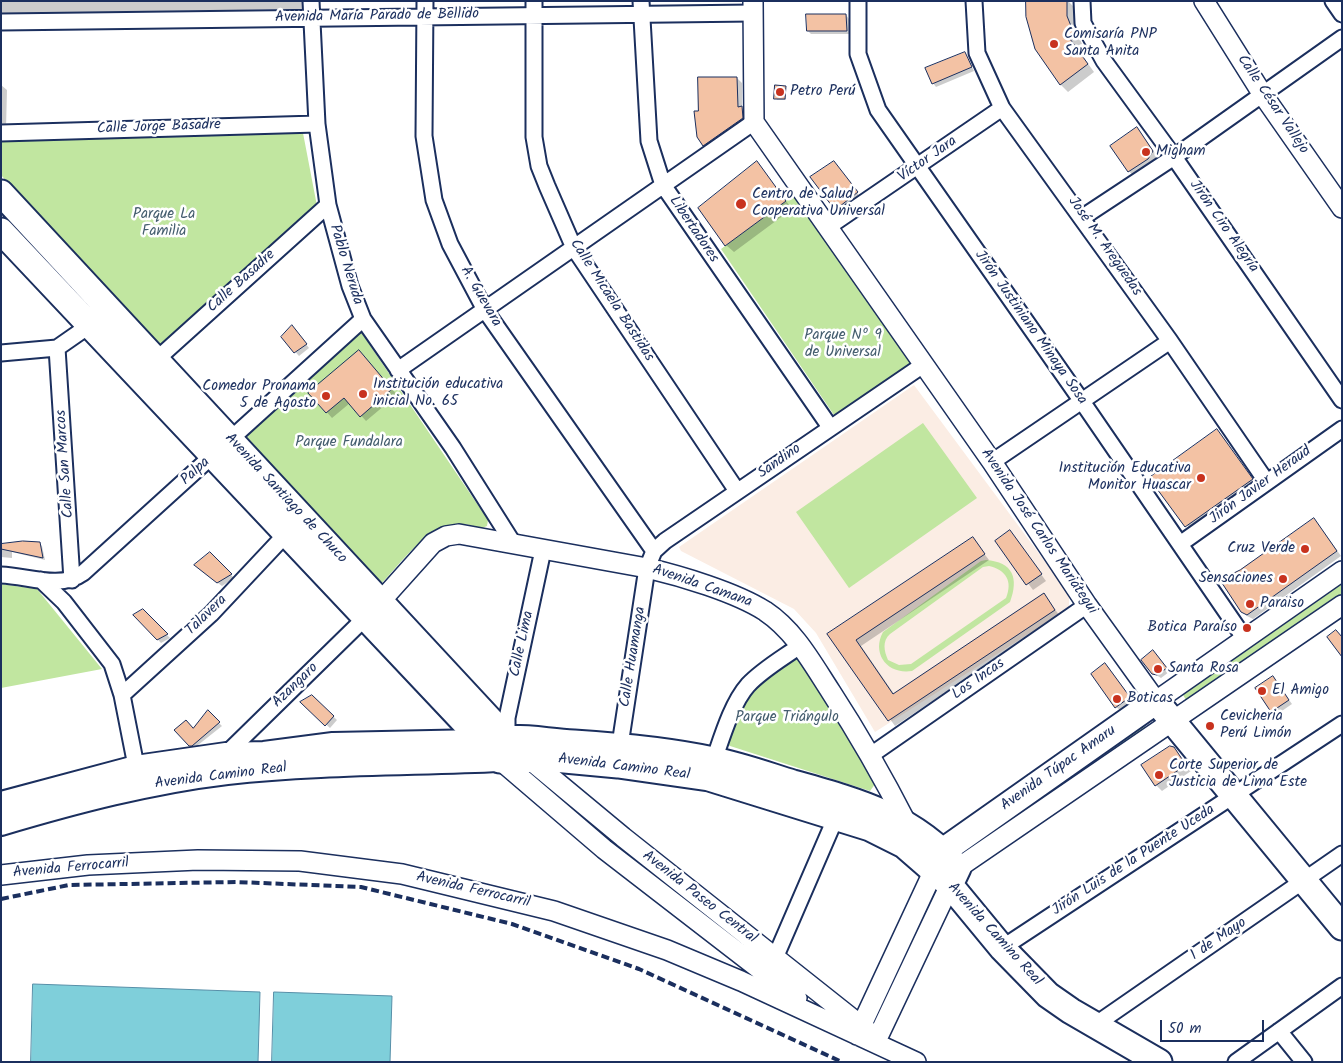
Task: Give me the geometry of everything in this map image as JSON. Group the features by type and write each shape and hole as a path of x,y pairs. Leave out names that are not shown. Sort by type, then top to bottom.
{"main road":[{"name":"Avenida Santiago de Chuco","path":"1,193 156,360 287,533 373,610 480,741"},
{"name":"Avenida Santiago de Chuco","path":"1,231 90,325 223,448 503,749"},
{"name":"Avenida José Carlos Mariátegui","path":"1156,701 1303,882 1342,927"},
{"name":"Avenida Túpac Amaru","path":"946,868 1156,701"},
{"name":"Avenida Camino Real","path":"1,824 139,777 226,754 264,753 333,744 480,741 503,749"},
{"name":"Avenida Camino Real","path":"1,803 139,777 226,774 503,749 620,745 714,760 869,806 946,868 1002,948 1048,995 1159,1062"},
{"name":"Avenida Paseo Central","path":"503,749 529,759"},
{"name":"Avenida Camino Real","path":"529,759 618,765 709,778 870,828 905,834"}],"street":[{"name":"Pablo Neruda","path":"311,1 310,18 317,124 328,205 350,286 363,319 453,448 513,543"},
{"name":"A. Guevara","path":"425,1 424,136 434,200 450,244 485,310 650,560"},
{"name":"Jirón Justiniano Minaya Sosa","path":"858,1 858,54 878,110 1245,639"},
{"name":"José M. Areguedas","path":"974,1 977,53 1002,108 1083,217 1266,481"},
{"name":"Jirón Ciro Alegría","path":"1082,1 1082,23 1104,61 1174,157 1342,400"},
{"name":"Calle César Vallejo","path":"1204,1 1263,95 1342,208"},
{"path":"1333,1 1342,14"},
{"name":"Avenida María Parado de Bellido","path":"1,22 425,17 534,8 753,7"},
{"path":"398,370 754,122 753,7"},
{"name":"Calle Micaela Bastidas","path":"534,8 534,137 544,179 574,248 737,491"},
{"name":"Libertadores","path":"642,8 649,141 664,185 830,427"},
{"path":"1083,217 1174,157 1342,38"},
{"name":"Víctor Jara","path":"828,227 917,168 1002,108"},
{"name":"Avenida José Carlos Mariátegui","path":"754,122 992,462 1087,605 1156,701"},
{"name":"Calle Jorge Basadre","path":"1,133 317,124"},
{"name":"Calle Basadre","path":"156,360 328,205"},
{"name":"Palpa","path":"72,580 223,448 363,319"},
{"path":"1,353 57,348 90,325"},
{"path":"992,462 1170,341"},
{"name":"Calle San Marcos","path":"57,348 72,580"},
{"name":"Sandino","path":"650,560 665,541 923,365"},
{"name":"Jirón Javier Heraud","path":"1180,544 1266,481 1342,429"},
{"name":"Talavera","path":"122,695 211,614 287,533"},
{"name":"Avenida Camana","path":"373,610 434,543 446,536 459,534 543,550 650,560 763,610 781,623 801,645 871,755 905,834"},
{"name":"Calle Lima","path":"503,749 507,718 543,550"},
{"name":"Calle Huamanga","path":"620,745 650,560"},
{"name":"Avenida Túpac Amaru","path":"1156,701 1342,571"},
{"path":"1,574 60,583 72,580"},
{"path":"41,580 64,602 112,664 122,695 139,777"},
{"name":"Los Incas","path":"871,755 1087,605"},
{"name":"Avenida Túpac Amaru","path":"859,1030 946,868 1342,605"},
{"name":"Azangaro","path":"226,754 373,610"},
{"path":"714,760 726,724 747,686 775,662 801,645"},
{"name":"Jirón Luis de la Puente Uceda","path":"1002,948 1342,724"},
{"name":"Avenida Paseo Central","path":"503,749 604,849 829,1022"},
{"name":"Avenida Paseo Central","path":"529,759 623,837 775,958 859,1030 877,1038 896,1053"},
{"path":"775,958 836,817"},
{"name":"1 de Mayo","path":"1095,1025 1342,854"},
{"name":"Avenida Ferrocarril","path":"1,875 88,865 198,860 300,861 394,873 554,911 594,923 667,950 741,981 829,1022 859,1030 896,1053 916,1062"},
{"name":"Avenida Túpac Amaru","path":"877,1038 946,868"},
{"path":"1236,1062 1342,986"},
{"path":"1279,1031 1304,1062"}],"shaded area":[{"path":"914,385 1069,594 1069,608 875,732 816,633 794,609 681,551 679,547"}],"green space":[{"name":"Parque La Familia","path":"303,133 317,206 156,348 1,175 1,138"},
{"name":"Parque Nº 9 de Universal","path":"794,195 914,362 834,415 721,249"},
{"name":"Parque Fundalara","path":"361,332 488,520 487,526 482,528 463,524 450,525 438,530 407,555 380,585 244,438"},
{"path":"923,423 977,498 849,588 796,512"},
{"path":"981,561 995,561 1008,568 1012,573 1014,586 1010,602 912,671 896,670 889,666 884,661 879,648 883,632","holes":["983,567 995,568 1004,573 1008,581 1009,586 1006,598 911,664 899,665 888,660 885,646 887,637 890,634"]},
{"path":"1342,582 1342,596 1187,702 1182,693"},
{"path":"1,584 37,589 102,669 1,688"},
{"name":"Parque Triángulo","path":"796,652 878,780 870,791 727,745 740,715 753,692 771,672"},
{"path":"1141,719 1147,731 959,858 952,848"}],"water":[{"path":"33,984 260,992 258,1062 31,1062"},
{"path":"274,992 392,996 390,1062 272,1062"}],"building":[{"name":"Comisaría PNP Santa Anita","path":"1026,1 1067,1 1067,16 1075,36 1070,39 1088,64 1060,85 1035,49 1026,17"},
{"path":"806,14 846,14 847,31 807,31"},
{"path":"965,52 972,67 932,84 925,68"},
{"path":"698,77 737,77 738,107 742,106 743,118 703,146 697,137 694,111 698,111"},
{"name":"Petro Perú","path":"775,85 786,86 785,99 774,99"},
{"path":"1137,127 1153,151 1148,159 1128,172 1110,146"},
{"name":"Centro de Salud Cooperativa Universal","path":"757,161 786,201 725,246 698,208"},
{"path":"834,161 858,192 835,210 810,177"},
{"path":"292,325 307,344 294,353 281,337"},
{"name":"Institución educativa inicial No. 65","path":"359,350 392,389 360,417 344,398 326,413 308,393"},
{"name":"Institución Educativa Monitor Huascar","path":"1217,429 1253,479 1185,527 1149,478"},
{"path":"1314,518 1337,551 1247,615 1241,612 1220,580 1240,570"},
{"path":"1010,530 1042,574 1026,585 995,541"},
{"path":"973,537 985,554 856,640 893,694 1044,593 1055,610 888,721 827,634"},
{"path":"23,541 40,542 43,558 1,549 1,544"},
{"path":"210,552 232,574 217,583 194,565"},
{"path":"143,609 168,634 157,640 133,615"},
{"path":"1336,630 1342,637 1342,657 1327,637"},
{"path":"1153,650 1167,668 1157,675 1152,674 1141,660"},
{"path":"1105,663 1130,697 1115,708 1091,674"},
{"path":"1273,676 1289,700 1271,712 1255,688"},
{"path":"312,695 334,716 325,726 300,702"},
{"path":"208,710 220,722 192,746 189,746 174,730 186,720 193,728"},
{"name":"Corte Superior de Justicia de Lima Este","path":"1170,746 1174,747 1186,765 1155,786 1141,765"}],"railway":[{"path":"1,899 69,885 236,882 361,887 512,924 639,969 842,1062"}],"place":[{"name":"Comisaría PNP Santa Anita","path":"1054,44"},
{"name":"Petro Perú","path":"780,92"},
{"name":"Migham","path":"1146,152"},
{"name":"Centro de Salud Cooperativa Universal","path":"741,204"},
{"name":"Institución educativa inicial No. 65","path":"363,394"},
{"name":"Comedor Pronama 5 de Agosto","path":"326,396"},
{"name":"Institución Educativa Monitor Huascar","path":"1201,478"},
{"name":"Cruz Verde","path":"1305,549"},
{"name":"Sensaciones","path":"1283,579"},
{"name":"Paraiso","path":"1250,604"},
{"name":"Botica Paraíso","path":"1247,628"},
{"name":"Santa Rosa","path":"1158,669"},
{"name":"El Amigo","path":"1262,691"},
{"name":"Boticas","path":"1117,699"},
{"name":"Cevicheria Perú Limón","path":"1210,726"},
{"name":"Corte Superior de Justicia de Lima Este","path":"1159,775"}]}
